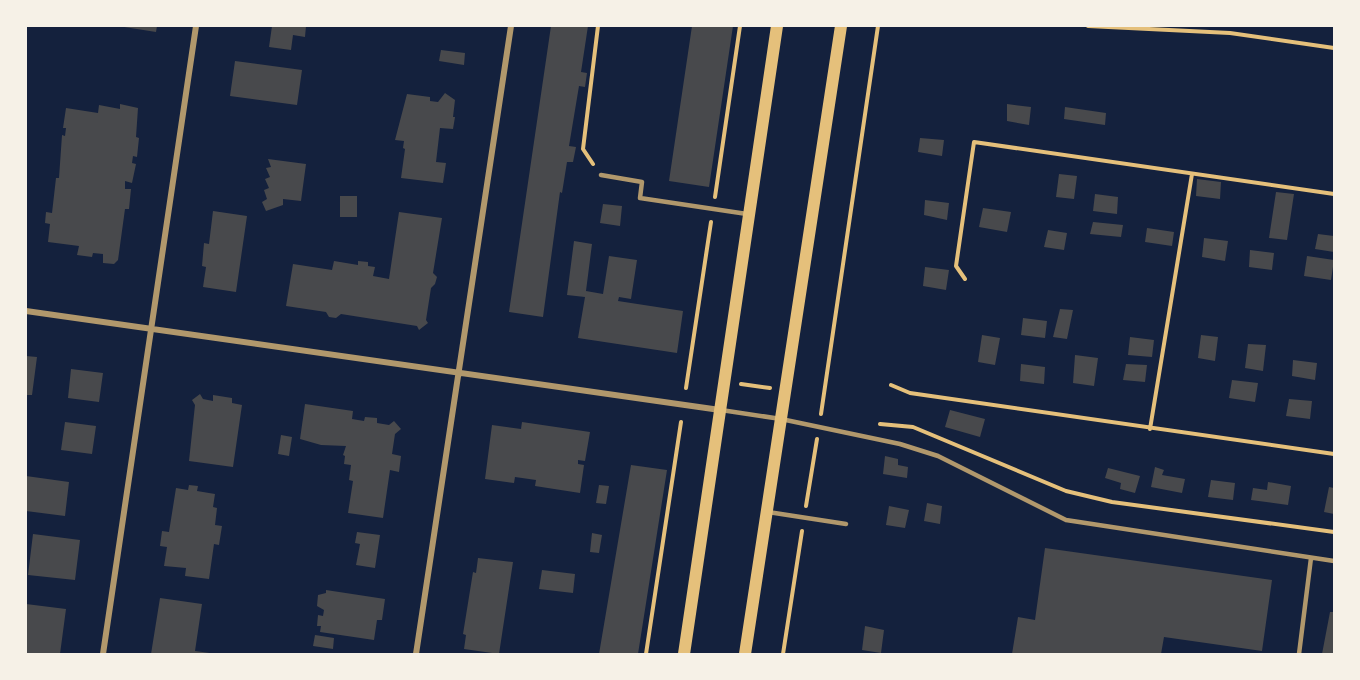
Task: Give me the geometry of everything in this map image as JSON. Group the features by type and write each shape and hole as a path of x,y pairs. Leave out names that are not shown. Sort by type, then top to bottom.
{"main road":[{"path":"684,654 777,26"},
{"path":"745,654 841,26"}],"street":[{"path":"103,654 196,26"},
{"path":"416,654 511,26"},
{"path":"26,311 721,410"}],"lane":[{"path":"601,175 642,182 640,198 750,214"},
{"path":"721,410 781,419 900,444 938,456 1066,520 1335,561"},
{"path":"767,512 846,524"},
{"path":"1299,654 1311,558"}],"path":[{"path":"598,26 583,149 601,175"},
{"path":"783,654 878,26"},
{"path":"1088,26 1230,33 1335,48"},
{"path":"965,279 956,266 974,142 1335,194"},
{"path":"1150,429 1192,174"},
{"path":"736,383 773,388"},
{"path":"891,385 910,393 1335,454"},
{"path":"646,654 681,422"},
{"path":"876,423 913,427 1066,491 1112,502 1335,532"}],"building":[{"path":"118,26 157,26 156,32"},
{"path":"272,26 306,26 305,37 293,35 291,50 269,47"},
{"path":"551,26 588,26 581,72 587,73 585,87 579,86 569,146 576,147 573,162 567,162 562,193 560,192 543,317 509,312"},
{"path":"692,26 733,26 709,187 669,181"},
{"path":"441,50 465,53 464,65 439,61"},
{"path":"235,61 302,70 297,105 230,96"},
{"path":"445,93 455,100 453,117 455,117 453,129 440,128 436,162 446,163 443,183 401,178 404,141 395,140 407,94 430,97 430,101 438,102"},
{"path":"120,104 138,108 136,137 139,138 137,157 133,156 132,163 136,164 132,183 125,181 125,189 131,189 129,209 125,209 118,260 114,264 103,263 103,254 93,253 92,257 77,255 79,246 48,242 50,224 45,223 46,212 52,213 56,178 59,178 62,135 65,136 66,128 63,128 66,108 98,113 99,105 120,109"},
{"path":"1007,104 1031,107 1029,125 1007,121"},
{"path":"1065,107 1106,113 1105,125 1064,119"},
{"path":"920,138 944,140 942,156 918,152"},
{"path":"268,159 306,164 301,201 283,199 283,205 266,211 262,202 267,199 264,190 269,188 265,179 270,177 266,168 271,167"},
{"path":"1059,174 1077,176 1074,199 1056,197"},
{"path":"1197,179 1221,182 1220,199 1196,196"},
{"path":"1276,192 1294,194 1287,240 1269,238"},
{"path":"1095,194 1118,197 1117,214 1093,211"},
{"path":"340,196 357,196 357,217 340,217"},
{"path":"925,200 949,203 947,220 924,215"},
{"path":"603,204 622,206 620,226 600,223"},
{"path":"983,208 1011,212 1007,232 979,227"},
{"path":"213,211 247,216 236,292 203,287 206,267 202,266 204,243 209,244"},
{"path":"399,212 442,218 433,273 437,277 431,288 426,320 428,323 419,330 417,326 341,314 336,318 329,317 326,312 286,306 293,264 332,270 334,261 358,265 358,261 368,262 368,266 375,267 373,276 389,279"},
{"path":"1093,222 1123,225 1121,237 1090,234"},
{"path":"1147,228 1174,232 1172,246 1145,242"},
{"path":"1048,230 1067,233 1064,250 1044,247"},
{"path":"1318,234 1334,236 1334,252 1315,249"},
{"path":"1204,238 1228,241 1225,261 1202,257"},
{"path":"574,241 592,244 586,291 603,294 609,256 637,260 631,299 619,297 618,301 683,311 677,353 578,338 585,297 567,295"},
{"path":"1250,250 1274,253 1272,270 1249,267"},
{"path":"1307,256 1334,260 1331,280 1304,276"},
{"path":"925,267 949,270 946,290 923,286"},
{"path":"1060,309 1073,310 1067,339 1053,337"},
{"path":"1023,318 1047,321 1045,338 1021,335"},
{"path":"982,335 1000,338 995,365 978,362"},
{"path":"1201,335 1218,337 1215,361 1198,358"},
{"path":"1130,337 1154,340 1152,357 1128,355"},
{"path":"1248,344 1266,345 1263,371 1245,368"},
{"path":"1075,355 1098,358 1094,386 1073,383"},
{"path":"26,356 37,357 32,395 26,395"},
{"path":"1293,360 1317,363 1315,380 1292,376"},
{"path":"1021,364 1045,367 1044,384 1020,381"},
{"path":"1126,364 1147,365 1145,382 1123,380"},
{"path":"71,369 103,373 99,402 68,398"},
{"path":"1232,380 1258,383 1255,402 1229,398"},
{"path":"200,394 203,399 213,401 213,395 232,398 232,403 242,405 233,467 189,461 195,405 192,400"},
{"path":"1289,399 1312,401 1310,419 1286,416"},
{"path":"305,404 353,411 352,419 364,421 365,417 377,418 377,423 389,425 394,421 401,429 395,434 392,454 401,456 399,472 390,470 383,518 348,513 353,481 349,480 351,465 344,464 345,456 343,455 346,446 321,445 300,439"},
{"path":"950,410 985,419 980,437 945,427"},
{"path":"65,422 96,426 92,454 61,450"},
{"path":"522,422 590,432 585,461 578,460 578,464 584,465 580,493 535,486 536,480 515,477 514,483 485,479 492,425 521,429"},
{"path":"281,435 292,437 289,456 278,454"},
{"path":"885,456 898,459 898,465 908,467 907,478 883,474"},
{"path":"631,465 667,470 638,654 599,654"},
{"path":"1155,467 1164,470 1162,475 1185,479 1182,493 1151,487"},
{"path":"1108,468 1140,476 1135,493 1120,489 1121,483 1105,478"},
{"path":"26,476 69,482 65,516 26,511"},
{"path":"1211,480 1235,483 1233,500 1208,497"},
{"path":"1268,482 1291,486 1288,505 1251,500 1253,488 1267,490"},
{"path":"189,485 198,486 197,491 215,494 213,507 217,508 215,525 222,526 219,545 214,544 209,579 185,576 186,568 164,566 167,547 160,546 162,531 169,532 176,488 188,490"},
{"path":"599,485 609,486 606,504 596,503"},
{"path":"1329,487 1334,488 1334,514 1324,512"},
{"path":"927,503 942,506 940,524 924,521"},
{"path":"889,506 909,510 905,528 886,525"},
{"path":"357,532 380,535 375,568 356,565 360,544 355,543"},
{"path":"592,533 602,535 599,553 590,552"},
{"path":"33,534 80,540 75,580 28,575"},
{"path":"1045,548 1272,580 1262,651 1164,637 1161,654 1012,654 1018,617 1035,620"},
{"path":"478,558 513,562 499,654 464,649 466,635 463,634 473,572 476,573"},
{"path":"542,570 575,574 573,593 539,589"},
{"path":"326,590 385,599 382,620 377,620 374,640 320,632 321,626 317,626 318,615 323,616 324,610 317,606 318,595 326,593"},
{"path":"160,598 202,604 195,651 217,654 151,654"},
{"path":"26,604 66,609 60,654 26,654"},
{"path":"1330,612 1334,612 1334,654 1322,654"},
{"path":"865,626 884,630 881,653 862,650"},
{"path":"315,635 334,638 333,649 313,646"}]}
